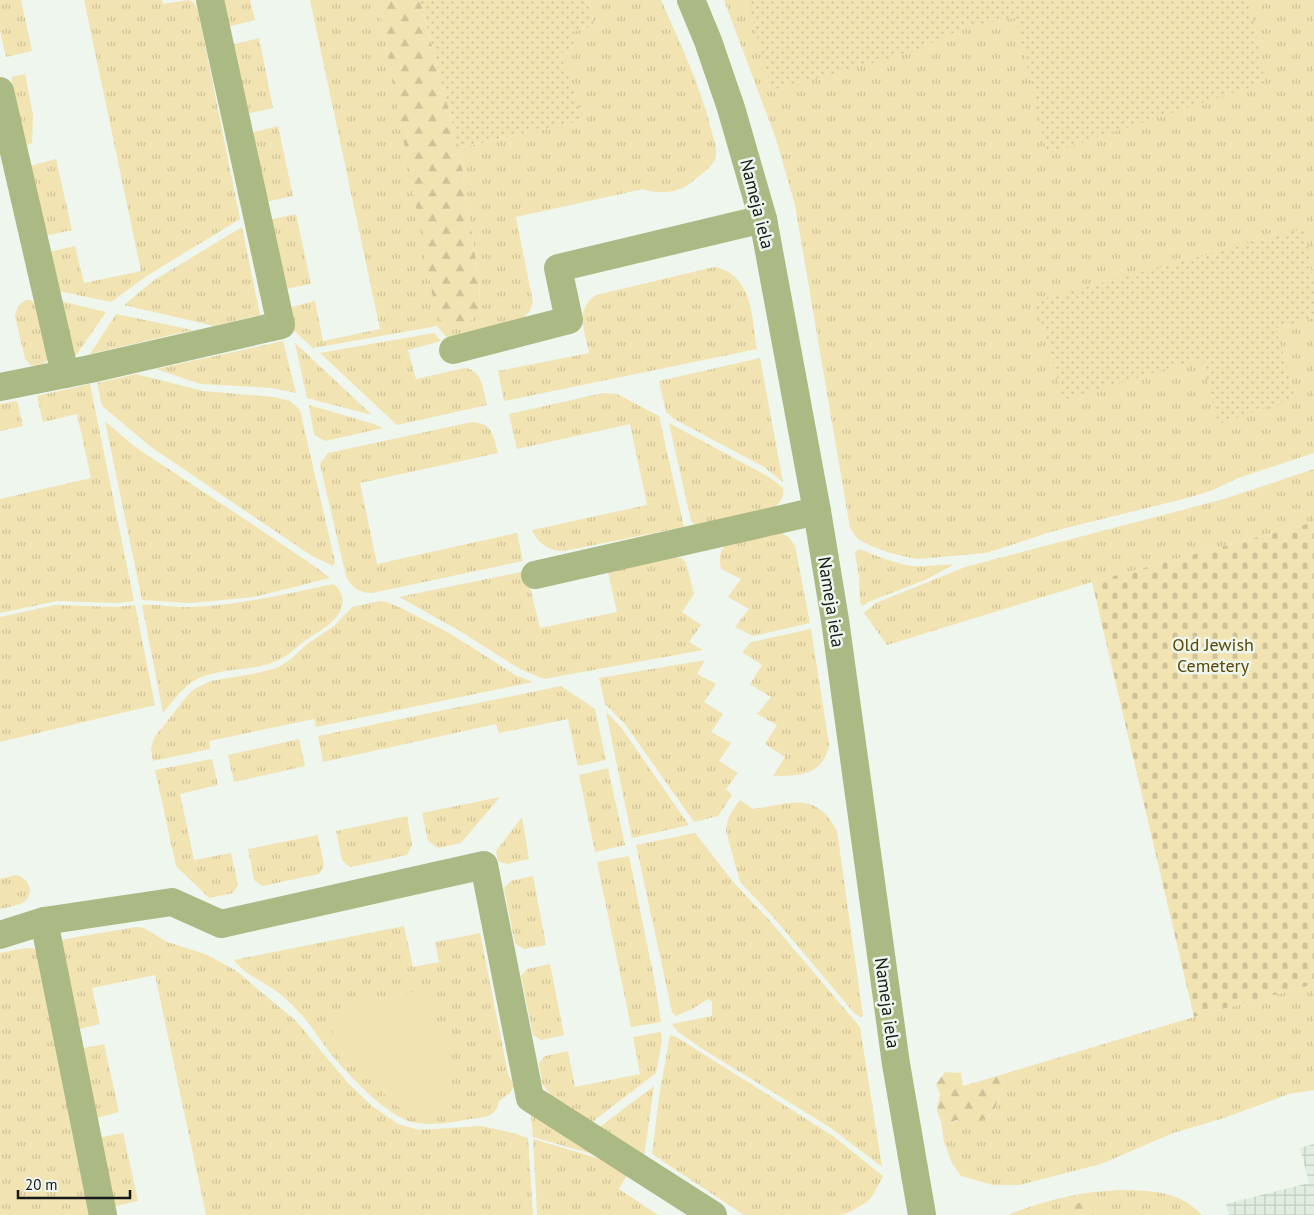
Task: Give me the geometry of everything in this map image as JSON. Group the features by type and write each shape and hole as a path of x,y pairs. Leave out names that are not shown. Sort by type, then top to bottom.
{"street":[{"path":"0,387 281,326 210,0"},
{"name":"Nameja iela","path":"691,0 732,108 762,219 817,510 896,1064 922,1215"},
{"path":"0,91 65,374"},
{"path":"453,350 569,320 558,268 762,219"},
{"path":"535,575 817,510"},
{"path":"0,935 44,921 172,902 221,924 484,865 530,1098 714,1215"},
{"path":"44,921 103,1215"}],"shaded area":[{"path":"1314,1144 1314,1215 1229,1215 1226,1204 1309,1183 1300,1148"}],"green space":[{"path":"0,0 21,0 32,51 6,57 0,31"},
{"path":"84,0 162,0 163,4 188,0 195,4 198,10 240,219 148,275 111,302 58,291 49,252 75,246 84,283 141,271"},
{"path":"221,0 250,0 255,20 227,27"},
{"path":"310,0 374,0 382,24 403,133 471,321 479,307 480,287 459,148 583,120 560,53 571,32 594,26 589,0 661,0 690,65 702,99 715,144 715,160 707,170 688,185 670,192 656,192 643,189 516,217 533,302 530,311 522,319 448,339 437,326 313,348 292,329 288,308 315,301 323,341 380,329"},
{"path":"374,0 420,0 459,148 480,287 477,312 469,321 459,327 448,326 440,319 435,309 382,24"},
{"path":"420,0 589,0 594,26 571,32 575,49 560,53 584,120 459,148"},
{"path":"724,0 1314,0 1314,453 1238,478 1213,490 1191,497 1054,531 986,553 917,559 890,553 858,539 850,528 795,205 776,139"},
{"path":"747,0 1249,0 1265,82 1047,154 1016,18 968,26 910,53 772,90"},
{"path":"259,38 273,108 246,114 231,45"},
{"path":"25,74 33,115 32,143 26,145 11,77"},
{"path":"278,126 293,196 265,202 250,133"},
{"path":"56,159 72,230 45,236 30,166"},
{"path":"296,214 311,284 284,289 268,220"},
{"path":"242,227 260,315 214,326 124,305 153,281"},
{"path":"1305,228 1314,286 1314,318 1276,328 1295,398 1218,424 1202,358 1064,400 1035,301"},
{"path":"714,267 727,271 736,278 743,288 751,311 757,349 504,401 498,371 589,353 583,314 589,301 596,295"},
{"path":"26,300 30,300 38,306 49,357 39,366 31,365 25,359 15,316 18,306"},
{"path":"60,301 106,312 75,357"},
{"path":"116,314 193,330 90,354"},
{"path":"434,333 441,341 408,350 416,379 464,368 470,370 479,376 487,405 397,425 320,353"},
{"path":"283,341 296,393 273,388 201,384 156,369"},
{"path":"295,343 372,415 307,398"},
{"path":"760,358 783,482 764,467 674,419 666,412 659,381"},
{"path":"136,374 203,391 274,397 290,401 300,410 335,562 333,566 312,556 151,447 102,406 97,383"},
{"path":"90,384 134,601 117,603 57,601 0,613 0,499 91,478 77,414 43,422 37,396"},
{"path":"603,393 617,394 659,416 684,527 564,551 554,550 541,543 532,530 647,505 630,424 517,449 509,414"},
{"path":"17,401 23,426 0,431 0,404"},
{"path":"309,405 383,428 325,441 314,435"},
{"path":"105,421 135,447 330,578 254,597 191,603 142,600"},
{"path":"472,422 484,425 491,431 498,453 360,483 377,564 517,533 523,561 372,593 356,589 346,576 320,464 328,453"},
{"path":"669,423 769,477 783,488 781,500 772,509 695,525 691,521"},
{"path":"1314,469 1314,522 1092,582 887,645 864,613 876,603 965,567 1224,499"},
{"name":"Old Jewish Cemetery","path":"1314,522 1314,984 1194,1017 1092,582"},
{"path":"780,532 789,537 795,546 810,623 753,636 735,627 749,609 728,597 741,579 721,569 720,555 727,543"},
{"path":"859,549 906,565 953,565 925,580 868,602 863,606 860,603 859,577 855,553"},
{"path":"670,556 681,558 686,563 694,594 682,612 701,625 689,642 703,650 544,679 520,669 460,631 399,597 526,571 540,628 617,612 608,572"},
{"path":"333,584 338,588 342,596 342,604 336,617 325,627 279,660 265,665 199,678 184,689 163,713 142,605 210,606"},
{"path":"379,601 401,608 451,634 515,675 533,682 316,727 314,719 209,741 210,749 153,761 151,749 154,738 194,689 211,681 258,673 279,667 307,644 334,626 352,607"},
{"path":"55,605 116,607 135,605 155,705 0,742 0,617"},
{"path":"811,629 829,744 822,762 809,772 792,776 773,776 785,757 765,744 777,725 757,714 771,697 750,684 762,665 742,652 751,642"},
{"path":"705,660 697,674 716,684 704,702 723,714 711,732 731,743 719,761 738,773 726,789 732,795 718,816 694,822 625,724 605,704 599,678"},
{"path":"561,686 595,709 606,760 578,766 568,719 499,733 496,724 323,762 318,736"},
{"path":"606,712 620,726 689,825 632,838"},
{"path":"299,739 305,766 234,782 228,755"},
{"path":"212,759 218,785 180,794 194,860 231,853 238,885 233,893 209,898 176,866 155,770"},
{"path":"608,768 625,845 595,852 579,775"},
{"path":"500,797 461,843 438,848 428,841 422,813"},
{"path":"740,800 753,809 790,803 811,805 829,818 837,831 863,1016 855,1014 774,918 740,882 726,831 730,814"},
{"path":"407,816 412,845 407,855 350,867 342,860 336,831"},
{"path":"522,817 529,859 507,864 498,861 496,851"},
{"path":"695,833 735,884 770,921 860,1027 882,1167 831,1128 704,1050 678,1032 672,1024 712,1016 712,1002 708,999 676,1016 672,1012 636,845"},
{"path":"318,835 324,865 319,874 262,886 254,880 248,849"},
{"path":"629,856 661,1022 631,1027 597,862"},
{"path":"15,875 24,878 27,882 30,890 28,898 22,903 0,909 0,879"},
{"path":"533,876 546,945 524,949 515,944 504,888 511,881"},
{"path":"404,926 413,967 439,962 435,942 480,933 508,1074 514,1086 510,1093 499,1101 495,1111 489,1116 430,1124 406,1120 395,1114 372,1097 351,1076 334,1058 302,1015 286,999 244,970 234,960"},
{"path":"136,927 144,928 167,942 205,954 235,970 296,1021 348,1083 372,1106 398,1124 419,1130 481,1126 528,1138 533,1215 206,1215 155,975 92,988 100,1024 75,1030 61,941"},
{"path":"26,948 36,949 94,1215 0,1215 0,953"},
{"path":"550,964 564,1035 541,1040 533,1035 521,976 527,969"},
{"path":"1314,984 1314,1090 1289,1094 1224,1118 1173,1133 1101,1164 1019,1185 993,1185 961,1176 952,1163 944,1142 941,1122 950,1124 955,1121 985,1118 990,1115 995,1109 1003,1085 997,1076 1194,1017"},
{"path":"430,988 440,1041 449,1040 454,1068 445,1071 451,1103 443,1113 419,1116 403,1110 388,1098 361,1070 354,1065 340,1060 328,1011"},
{"path":"661,1032 662,1041 656,1073 591,1123 553,1098 542,1083 539,1063 545,1056 568,1051 575,1087 640,1074 633,1037"},
{"path":"670,1035 678,1038 833,1136 883,1176 873,1195 867,1202 850,1212 839,1215 744,1215 652,1154 659,1097"},
{"path":"104,1044 119,1112 93,1119 79,1049"},
{"path":"945,1072 961,1073 963,1086 997,1076 1003,1085 994,1111 984,1119 969,1124 956,1120 950,1124 941,1122 937,1110 940,1094 936,1084"},
{"path":"654,1086 644,1157 598,1128"},
{"path":"531,1113 599,1156 533,1137"},
{"path":"123,1133 138,1201 112,1207 97,1138"},
{"path":"533,1139 607,1161 627,1175 619,1189 658,1215 537,1215"},
{"path":"1120,1190 1154,1192 1174,1196 1193,1207 1202,1215 1008,1215 1062,1198"},
{"path":"1076,1203 1097,1203 1104,1211 1103,1215 1069,1215 1069,1207"}]}
